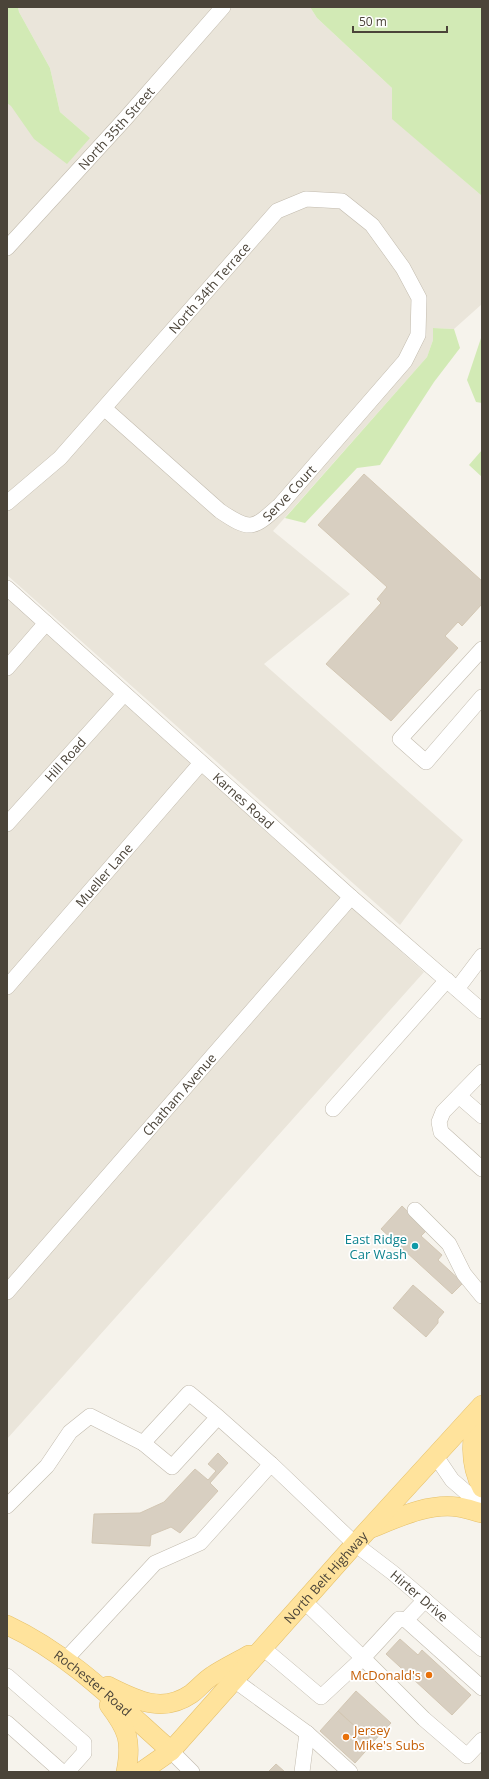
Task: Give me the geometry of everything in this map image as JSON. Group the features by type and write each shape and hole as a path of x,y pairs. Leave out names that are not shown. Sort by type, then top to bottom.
{"main road":[{"name":"North Belt Highway","path":"141,1772 171,1751 361,1537 482,1405"},
{"path":"482,1405 476,1418 472,1439 475,1476 482,1488"},
{"path":"361,1537 413,1512 458,1506 482,1513"},
{"name":"Rochester Road","path":"7,1625 44,1644 66,1659 85,1674 171,1751"},
{"path":"85,1674 132,1698 152,1705 173,1703 190,1694 212,1676 263,1648"},
{"path":"85,1674 122,1722 129,1742 126,1772"},
{"name":"North Belt Highway","path":"160,1772 171,1751"}],"street":[{"name":"North 35th Street","path":"7,248 125,119 223,7"},
{"name":"North 34th Terrace","path":"7,503 60,458 277,210 306,199 342,201 372,225 403,268 419,298"},
{"name":"Serve Court","path":"104,408 220,511 235,521 247,526 261,523 280,505 405,361 418,335 419,298"},
{"name":"Karnes Road","path":"7,588 351,897 482,1011"},
{"path":"7,668 46,623"},
{"path":"482,649 400,739 426,762 482,697"},
{"name":"Hill Road","path":"7,824 124,694"},
{"name":"Mueller Lane","path":"7,987 201,763"},
{"name":"Chatham Avenue","path":"7,1292 351,897"},
{"path":"333,1109 452,984 482,956"},
{"path":"482,1072 443,1112 439,1122 441,1132 482,1168"},
{"path":"459,1096 482,1116"},
{"path":"415,1210 449,1244 464,1274 482,1296"},
{"name":"Hirter Drive","path":"142,1443 189,1393 271,1464 361,1537 393,1573 482,1649"},
{"path":"7,1506 47,1466 70,1432 90,1416 142,1443 172,1467 218,1417"},
{"path":"435,1456 482,1494"},
{"path":"435,1456 452,1480 482,1506"},
{"path":"66,1659 155,1563 200,1543 271,1464"},
{"path":"406,1620 425,1600"},
{"path":"304,1602 424,1719 467,1756 482,1740"},
{"path":"263,1648 321,1697 363,1658 399,1619 406,1620 482,1688"},
{"path":"7,1676 84,1743 84,1752 67,1772"},
{"path":"234,1680 307,1733 350,1772"},
{"path":"7,1723 62,1772"},
{"path":"302,1772 307,1733"},
{"path":"171,1751 192,1772"}],"shaded area":[{"path":"18,7 310,7 317,18 392,88 393,119 482,196 482,304 454,329 433,328 433,340 427,357 273,531 350,594 264,664 463,840 400,925 7,575 7,103 90,138 60,112 50,68 19,12"},
{"path":"7,599 424,972 7,1439"}],"green space":[{"path":"7,7 18,7 19,12 50,68 60,112 90,138 67,164 34,139 11,106 7,103"},
{"path":"310,7 482,7 482,196 392,119 392,88 317,18"},
{"path":"433,328 454,329 460,348 434,382 380,465 357,468 305,523 285,518 427,357 433,340"},
{"path":"482,335 482,403 476,402 467,380"},
{"path":"482,450 482,477 469,465"}],"building":[{"path":"364,474 482,581 482,604 462,626 458,622 445,636 458,648 391,721 326,664 381,603 377,599 387,587 318,525"},
{"name":"East Ridge Car Wash","path":"402,1206 427,1230 421,1236 442,1255 438,1260 463,1283 452,1294 381,1229"},
{"path":"413,1285 444,1312 438,1319 438,1323 426,1337 393,1308"},
{"path":"218,1453 228,1463 210,1483 218,1491 180,1533 171,1527 151,1535 150,1546 92,1543 94,1514 140,1513 164,1502 195,1469 208,1480 216,1471 208,1464"},
{"name":"McDonald's","path":"400,1639 418,1655 422,1650 471,1695 452,1715 386,1654"},
{"path":"356,1691 391,1723 373,1742 338,1711"},
{"name":"Jersey Mike's Subs","path":"338,1711 373,1743 355,1763 320,1731"},
{"path":"276,1764 285,1772 268,1772"}],"place":[{"name":"East Ridge Car Wash","path":"415,1246"},
{"name":"McDonald's","path":"429,1675"},
{"name":"Jersey Mike's Subs","path":"346,1737"}]}
